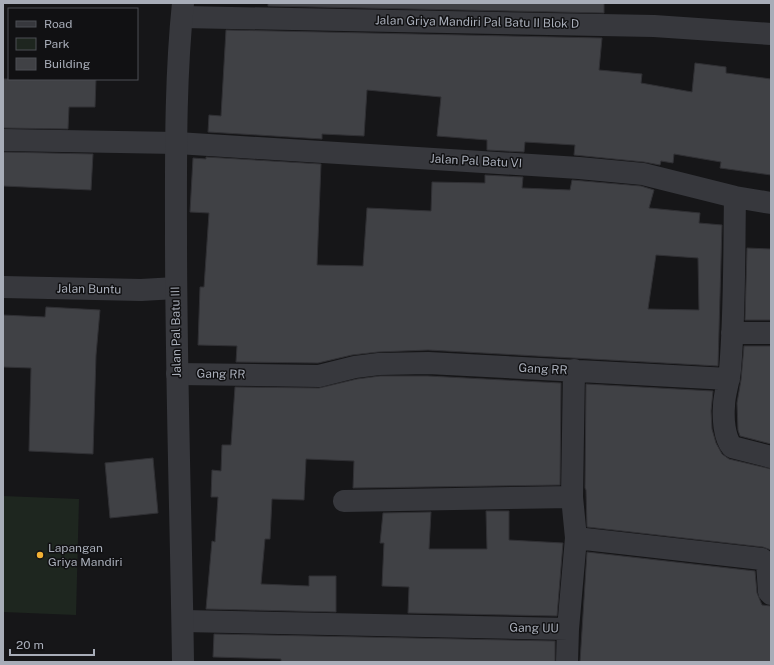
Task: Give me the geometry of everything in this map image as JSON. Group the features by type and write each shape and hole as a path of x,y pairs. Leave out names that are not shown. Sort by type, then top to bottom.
{"street":[{"name":"Jalan Griya Mandiri Pal Batu II Blok D","path":"182,10 654,26 771,34"},
{"name":"Jalan Pal Batu III","path":"182,10 178,71 175,178 176,374 183,662"},
{"name":"Jalan Pal Batu VI","path":"3,140 177,142 610,170 643,174 735,197 771,203"},
{"path":"735,197 732,333 729,379 724,404 724,421 728,442 732,447 738,450 771,457"},
{"name":"Jalan Buntu","path":"3,287 142,290 176,288"},
{"path":"732,333 771,333"},
{"name":"Gang RR","path":"176,374 319,376 355,367 428,364 574,370 729,379"},
{"name":"Gang UU","path":"183,621 568,629 576,538 572,497 574,370"},
{"path":"344,501 572,497"},
{"path":"576,538 762,559 767,563 769,592 771,594"},
{"path":"567,662 568,629"}],"green space":[{"name":"Lapangan Griya Mandiri","path":"3,496 79,499 76,615 3,612"}],"building":[{"path":"268,3 604,3 604,13 268,6"},
{"path":"226,30 602,38 599,70 642,74 641,83 692,92 695,63 726,67 726,73 771,79 771,175 720,168 721,162 674,154 673,163 661,161 660,165 574,155 575,145 525,142 524,152 487,150 487,140 437,136 441,97 367,90 364,136 322,134 322,139 208,132 209,115 221,116"},
{"path":"3,79 96,80 95,107 69,107 68,129 3,128"},
{"path":"3,152 93,154 91,190 3,186"},
{"path":"206,157 321,164 317,265 363,266 367,208 431,211 432,182 485,183 485,175 523,177 522,188 570,190 572,180 641,186 654,190 649,208 700,213 699,223 722,225 718,366 428,350 378,352 352,355 318,363 236,362 237,346 198,345 200,287 204,287 209,213 190,212 193,158 206,159","holes":["656,255 698,258 699,310 648,309"]},
{"path":"747,248 771,249 771,320 745,320"},
{"path":"46,307 100,310 96,355 93,454 29,451 31,368 3,367 3,315 45,317"},
{"path":"744,346 771,346 771,444 740,436 738,430 737,403"},
{"path":"380,376 428,376 561,383 560,485 353,488 354,461 306,459 304,500 272,499 270,539 265,539 261,584 309,586 309,576 336,576 336,612 206,609 212,541 215,542 218,497 211,497 212,470 221,471 222,445 231,445 235,387 319,388 357,379"},
{"path":"586,384 713,391 711,411 712,429 716,443 722,454 729,459 771,469 771,550 763,547 587,527 585,488"},
{"path":"153,458 158,513 110,518 105,463"},
{"path":"486,511 509,511 509,540 563,543 557,616 408,613 409,587 382,586 384,543 380,543 383,513 431,512 429,549 487,549"},
{"path":"587,552 755,571 757,593 762,605 771,606 771,662 580,662"},
{"path":"214,634 555,641 555,662 281,662 281,659 213,657"}],"place":[{"name":"Lapangan Griya Mandiri","path":"40,555"}]}
